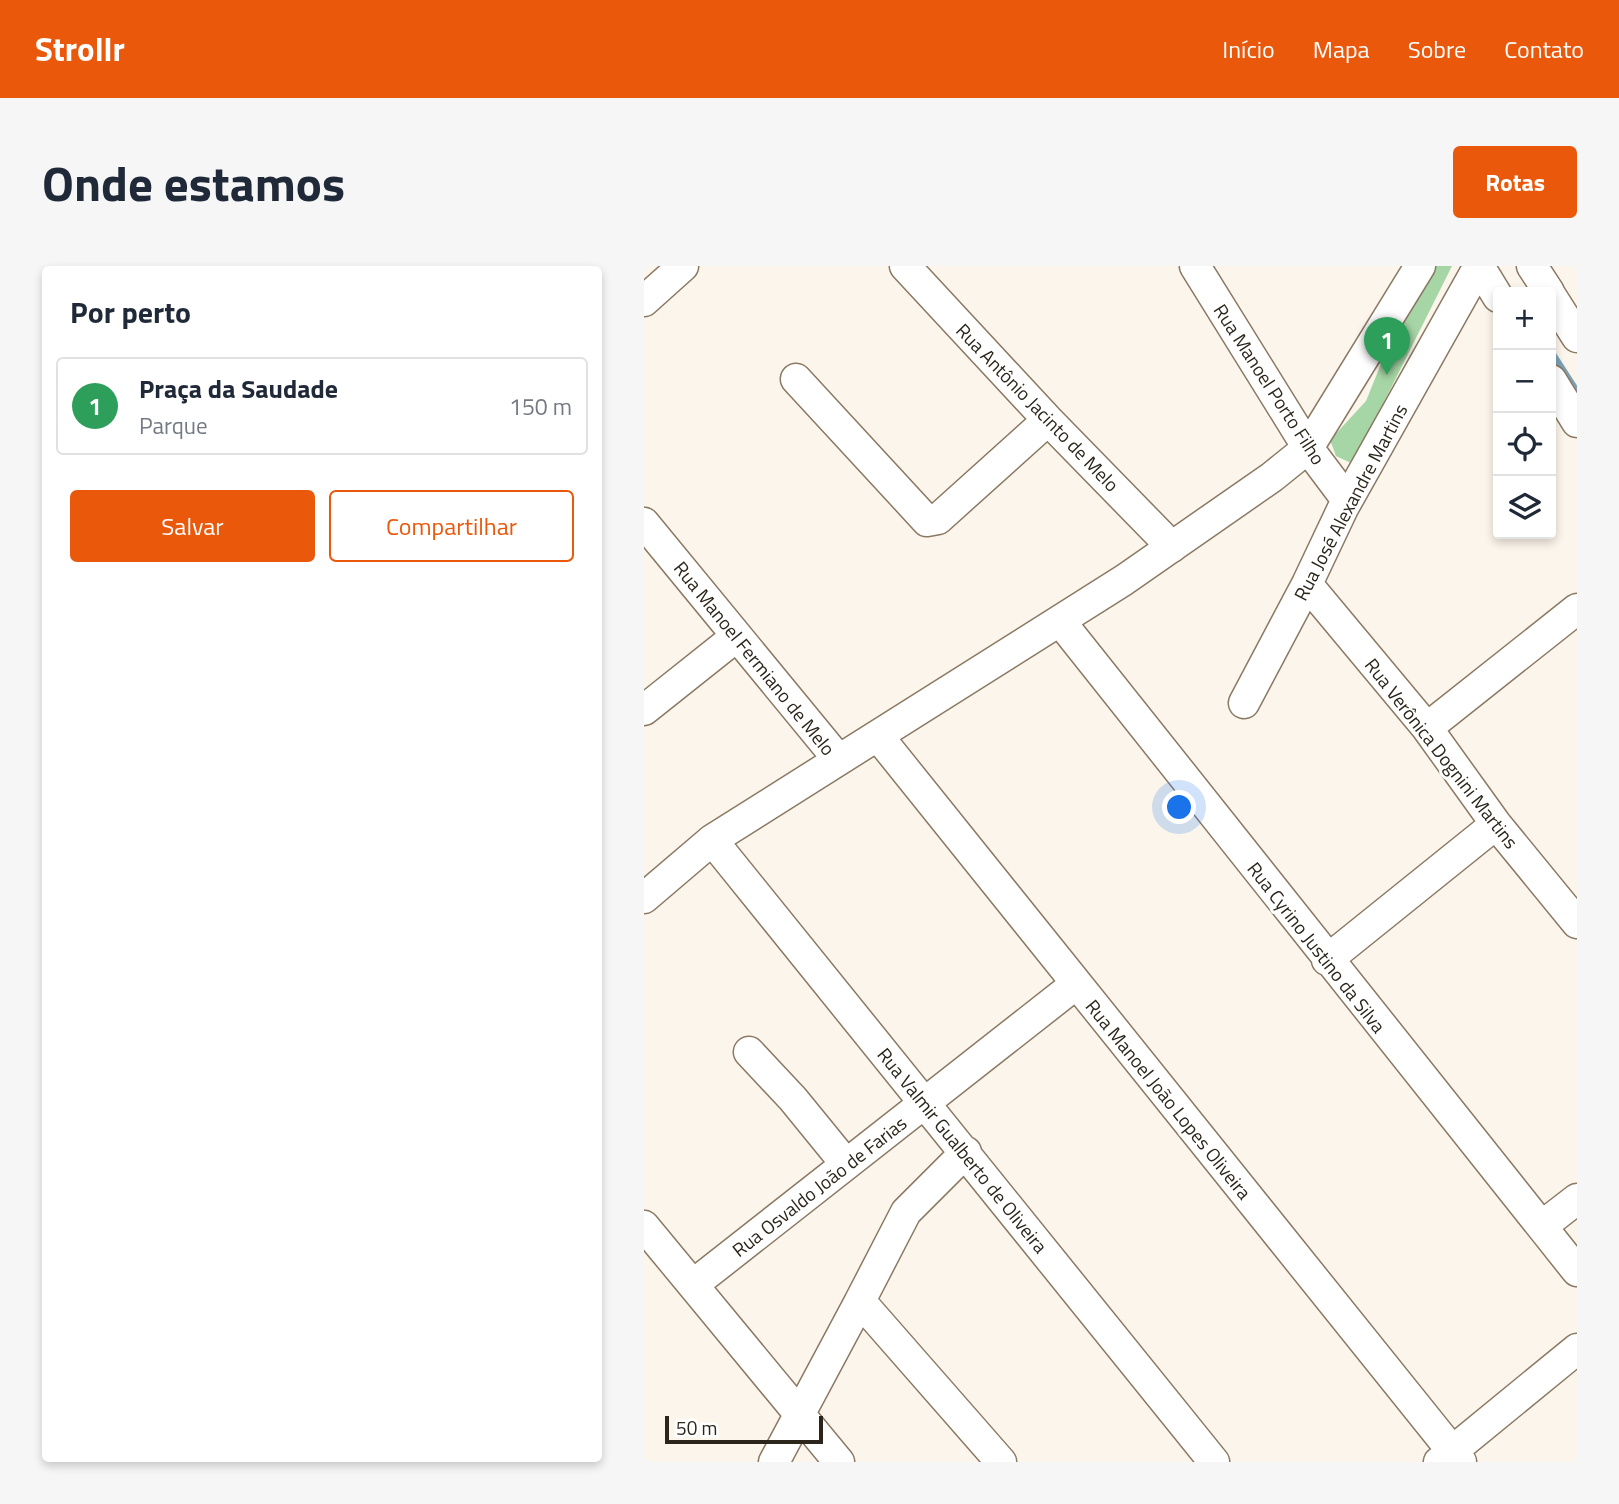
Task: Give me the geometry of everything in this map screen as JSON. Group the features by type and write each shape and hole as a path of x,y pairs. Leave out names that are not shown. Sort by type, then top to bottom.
{"street":[{"path":"644,301 683,266"},
{"name":"Rua Antônio Jacinto de Melo","path":"905,266 1048,420 1172,547"},
{"name":"Rua Manoel Porto Filho","path":"1195,266 1308,447 1347,500"},
{"path":"644,898 712,839 1060,621 1272,477 1308,447 1420,266"},
{"path":"1479,266 1493,289"},
{"name":"Rua José Alexandre Martins","path":"1244,703 1307,584 1347,500 1479,266"},
{"path":"1532,266 1546,287"},
{"path":"1556,304 1577,337"},
{"path":"796,379 928,521 938,519 1048,420"},
{"path":"1556,388 1577,422"},
{"name":"Rua Manoel Fermiano de Melo","path":"644,523 838,759"},
{"name":"Rua Verônica Dognini Martins","path":"1307,584 1427,728 1496,824 1577,923"},
{"path":"1427,728 1577,608"},
{"name":"Rua Cyrino Justino da Silva","path":"1060,621 1577,1271"},
{"path":"644,710 737,636"},
{"name":"Rua Manoel João Lopes Oliveira","path":"878,736 1451,1459"},
{"path":"1327,960 1496,824"},
{"name":"Rua Valmir Gualberto de Oliveira","path":"712,839 1214,1462"},
{"name":"Rua Osvaldo João de Farias","path":"694,1284 1076,984"},
{"path":"749,1052 793,1099 846,1164"},
{"path":"774,1462 906,1212 966,1152"},
{"path":"1542,1226 1577,1199"},
{"path":"644,1226 800,1410 839,1462"},
{"path":"860,1301 1000,1462"},
{"path":"1451,1459 1577,1349"}],"green space":[{"path":"1434,266 1452,266 1353,464 1336,456 1330,440 1366,401 1387,349"}],"waterway":[{"path":"1556,359 1577,391"}],"place":[{"name":"Praça da Saudade","path":"1387,375"}]}
